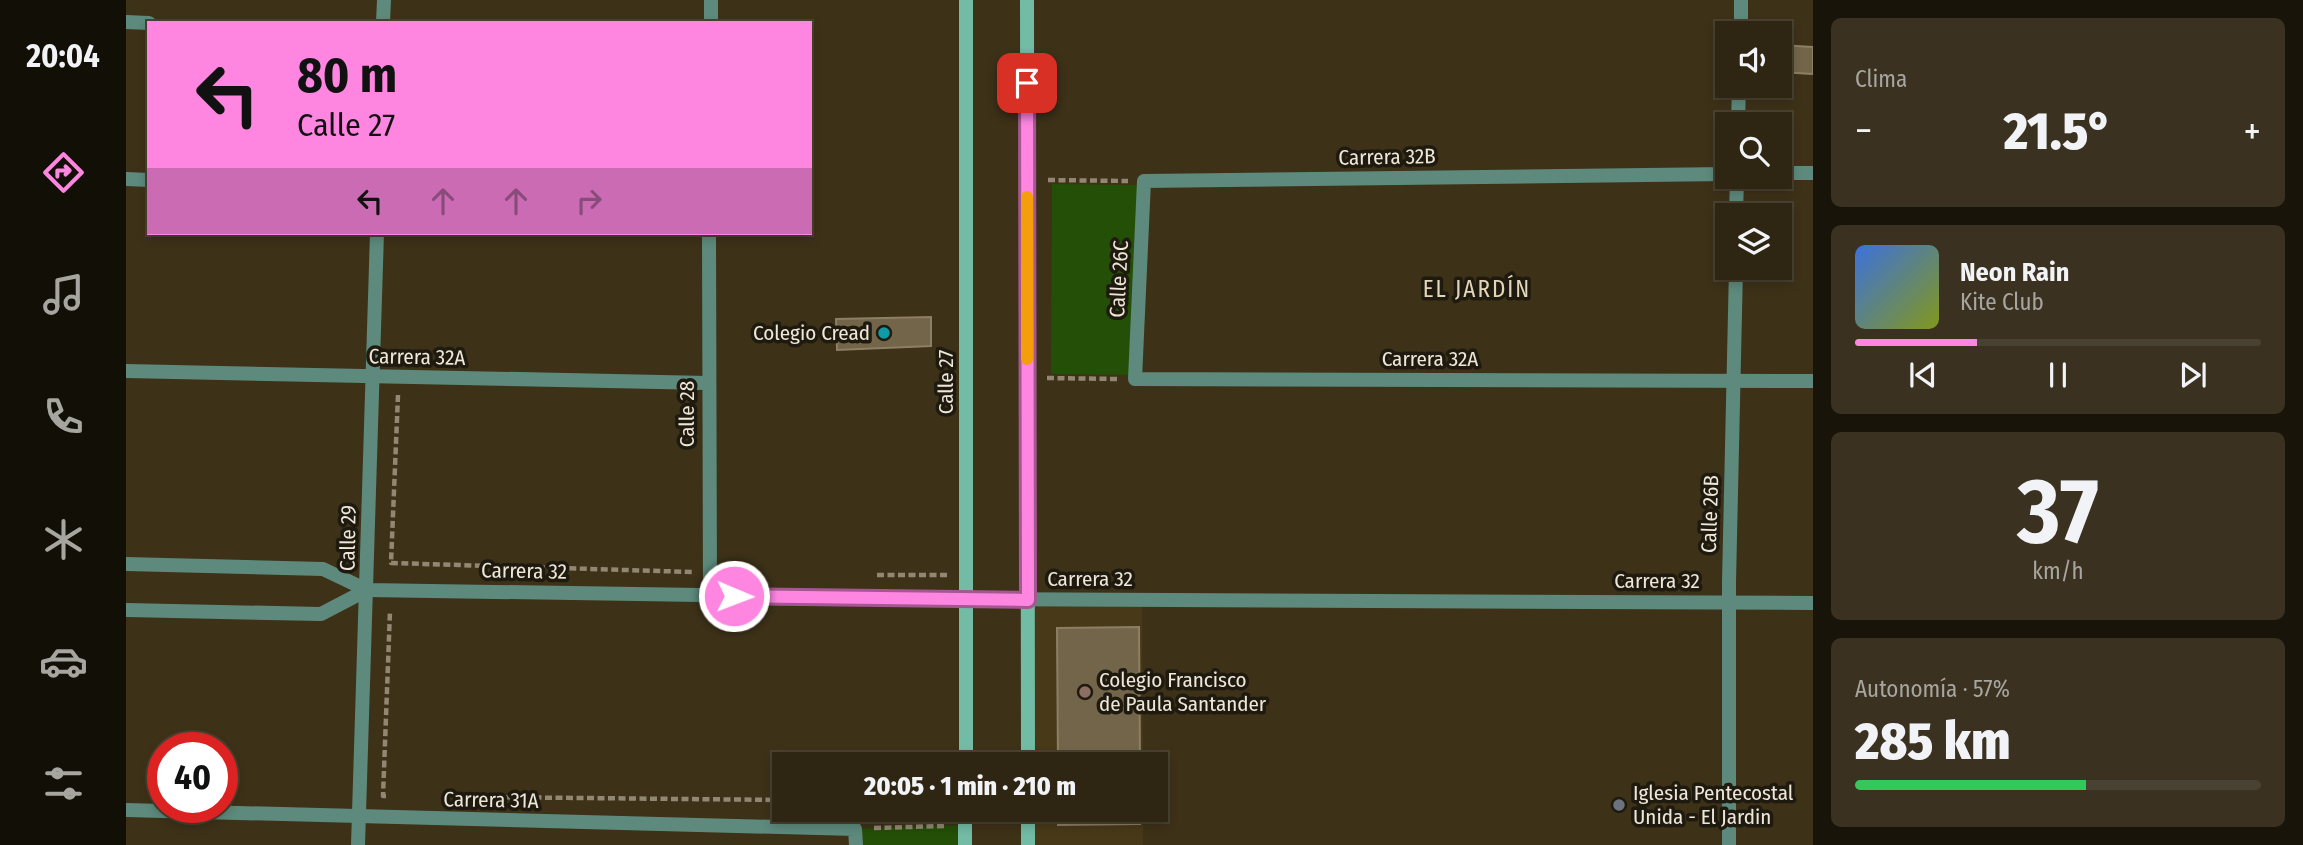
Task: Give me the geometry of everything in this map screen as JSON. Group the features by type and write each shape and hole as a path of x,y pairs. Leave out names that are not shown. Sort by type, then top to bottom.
{"main road":[{"name":"Calle 27","path":"966,0 966,752"},
{"path":"1027,0 1028,752"},
{"path":"965,822 965,845"},
{"path":"1028,822 1028,845"}],"street":[{"path":"383,21 384,0"},
{"path":"711,0 711,21"},
{"path":"1741,0 1741,21"},
{"path":"126,22 147,23"},
{"path":"1792,173 1813,173"},
{"name":"Carrera 32B","path":"1144,181 1715,174"},
{"path":"126,179 147,180"},
{"name":"Calle 26C","path":"1135,379 1144,181"},
{"name":"Calle 29","path":"358,845 377,235"},
{"name":"Calle 28","path":"709,235 710,596"},
{"name":"Calle 26B","path":"1729,845 1729,602 1736,280"},
{"name":"Carrera 32A","path":"126,371 708,383"},
{"name":"Carrera 32A","path":"1135,379 1813,381"},
{"name":"Carrera 32","path":"126,564 323,569 367,590 1028,600 1813,603"},
{"name":"Carrera 32","path":"126,610 321,614 367,590"},
{"name":"Carrera 31A","path":"126,810 855,829"},
{"path":"855,829 856,845"}],"path":[{"path":"1048,180 1144,181"},
{"path":"399,378 391,563 710,573"},
{"path":"1047,378 1135,379"},
{"path":"864,575 947,576 947,563"},
{"path":"390,611 383,796 396,796"},
{"path":"480,797 772,800"},
{"path":"855,829 925,822"}],"shaded area":[{"name":"Colegio Francisco de Paula Santander","path":"1028,600 1142,600 1143,752 1028,752"},
{"path":"1028,822 1143,822 1143,845 1028,845"}],"green space":[{"path":"1052,184 1140,185 1130,375 1051,374"},
{"path":"965,825 965,845 856,845 855,829"}],"building":[{"path":"1792,46 1813,47 1813,74 1792,73"},
{"name":"Colegio Cread","path":"931,317 931,346 837,350 836,319"},
{"path":"1139,627 1140,752 1058,752 1057,628"},
{"path":"1058,822 1140,822 1140,824 1058,825"}],"slow traffic":[{"path":"1027,197 1027,359"}],"place":[{"name":"Colegio Cread","path":"884,333"},
{"name":"Colegio Francisco de Paula Santander","path":"1085,692"},
{"name":"Iglesia Pentecostal Unida - El Jardin","path":"1619,805"}],"district":[{"name":"EL JARDÍN","path":"1477,289"}],"route":[{"path":"734,596 1028,600 1027,83"}]}
